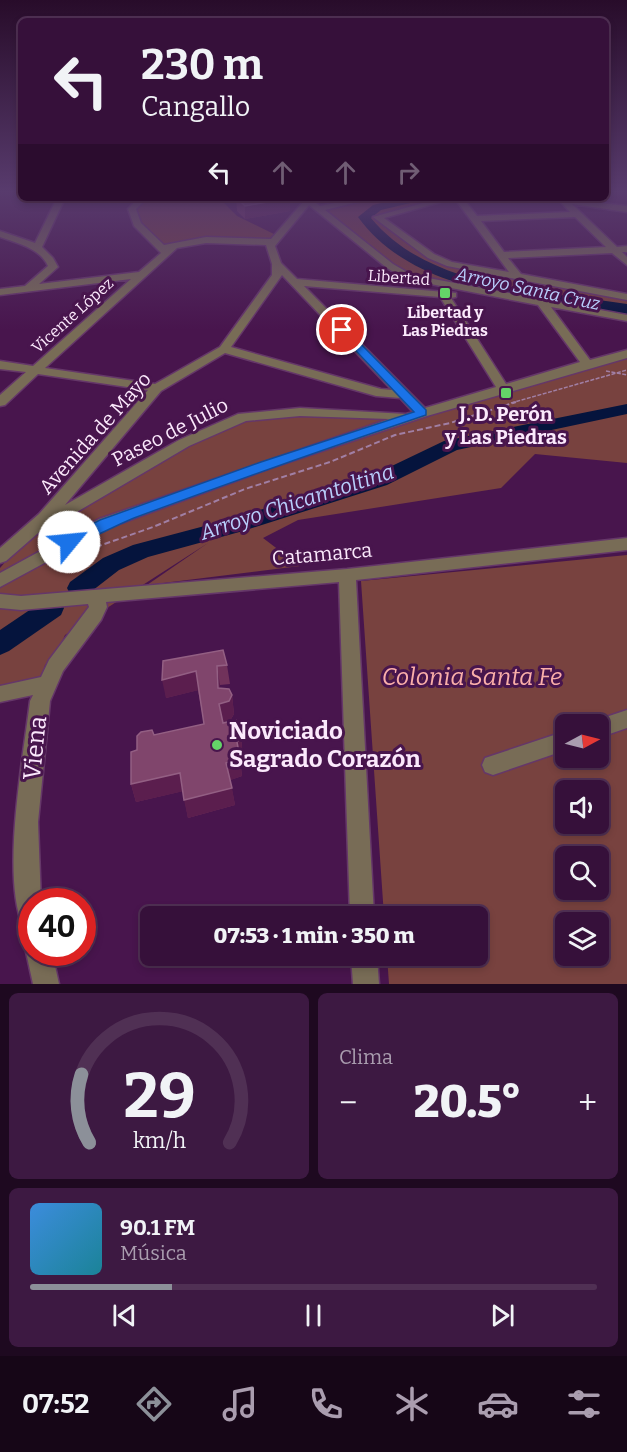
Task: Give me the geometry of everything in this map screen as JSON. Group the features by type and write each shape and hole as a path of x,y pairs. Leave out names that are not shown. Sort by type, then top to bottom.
{"street":[{"path":"10,238 37,248 46,255 53,267 29,288"},
{"path":"37,248 42,238"},
{"path":"154,238 167,249 206,240 242,241 274,253 296,282 403,394 416,415"},
{"name":"Avenida de Mayo","path":"0,557 32,531 157,388 225,349 274,279 274,253 283,238"},
{"path":"356,238 404,275 426,282 627,318"},
{"path":"408,238 441,260 473,269 627,297"},
{"path":"490,238 518,277"},
{"path":"602,238 627,262"},
{"name":"Vicente López","path":"0,402 167,249"},
{"path":"503,255 627,249"},
{"path":"0,291 141,275"},
{"name":"Libertad","path":"296,282 444,295 484,297 501,295"},
{"path":"444,295 503,389"},
{"path":"542,302 586,364"},
{"path":"225,349 380,393 403,394"},
{"path":"0,581 105,523 266,465 416,415 627,354"},
{"path":"0,365 157,388"},
{"name":"Paseo de Julio","path":"32,531 184,443 243,417 300,412 416,415"},
{"name":"Catamarca","path":"0,607 95,596 347,575 627,544"},
{"path":"347,575 362,906"},
{"name":"Viena","path":"27,888 27,822 40,701 56,666 95,615 98,608 95,596"},
{"name":"Catamarca","path":"0,601 21,603"},
{"path":"0,694 46,684"},
{"path":"609,725 627,719"},
{"path":"494,765 555,744"},
{"path":"42,966 46,984"},
{"path":"365,966 366,984"}],"path":[{"path":"68,557 153,527 245,489 330,462 395,435 450,423 562,387 627,370"}],"green space":[{"path":"150,238 276,238 273,242 218,240 160,248"},
{"path":"357,238 406,238 441,260 627,297 627,318 410,278"},
{"path":"627,354 627,463 535,454 501,488 298,520 263,538 300,566 147,585 208,543 65,635 58,651 45,665 42,681 0,691 0,568 32,531 184,443 261,414 410,417"},
{"name":"Colonia Santa Fe","path":"627,555 627,984 389,984 388,966 488,966 488,906 383,906 361,581"}],"building":[{"name":"Noviciado Sagrado Corazón","path":"223,650 227,665 217,666 218,688 229,689 232,695 229,701 219,704 223,723 236,720 241,738 237,742 240,758 226,763 232,788 184,800 180,773 131,784 131,752 137,750 137,736 141,732 152,730 154,735 204,724 196,671 162,680 163,661"}],"waterway":[{"name":"Arroyo Santa Cruz","path":"383,238 415,262 447,275 524,293 627,309"},
{"name":"Arroyo Chicamtoltina","path":"79,588 111,564 141,551 235,526 380,480 451,445 627,409"},
{"name":"Arroyo Chicamtoltina","path":"0,644 52,608"}],"place":[{"name":"Libertad y Las Piedras","path":"445,293"},
{"name":"J. D. Perón y Las Piedras","path":"506,393"},
{"name":"Noviciado Sagrado Corazón","path":"217,745"}],"route":[{"path":"69,542 105,523 266,465 422,413 342,330"}]}
